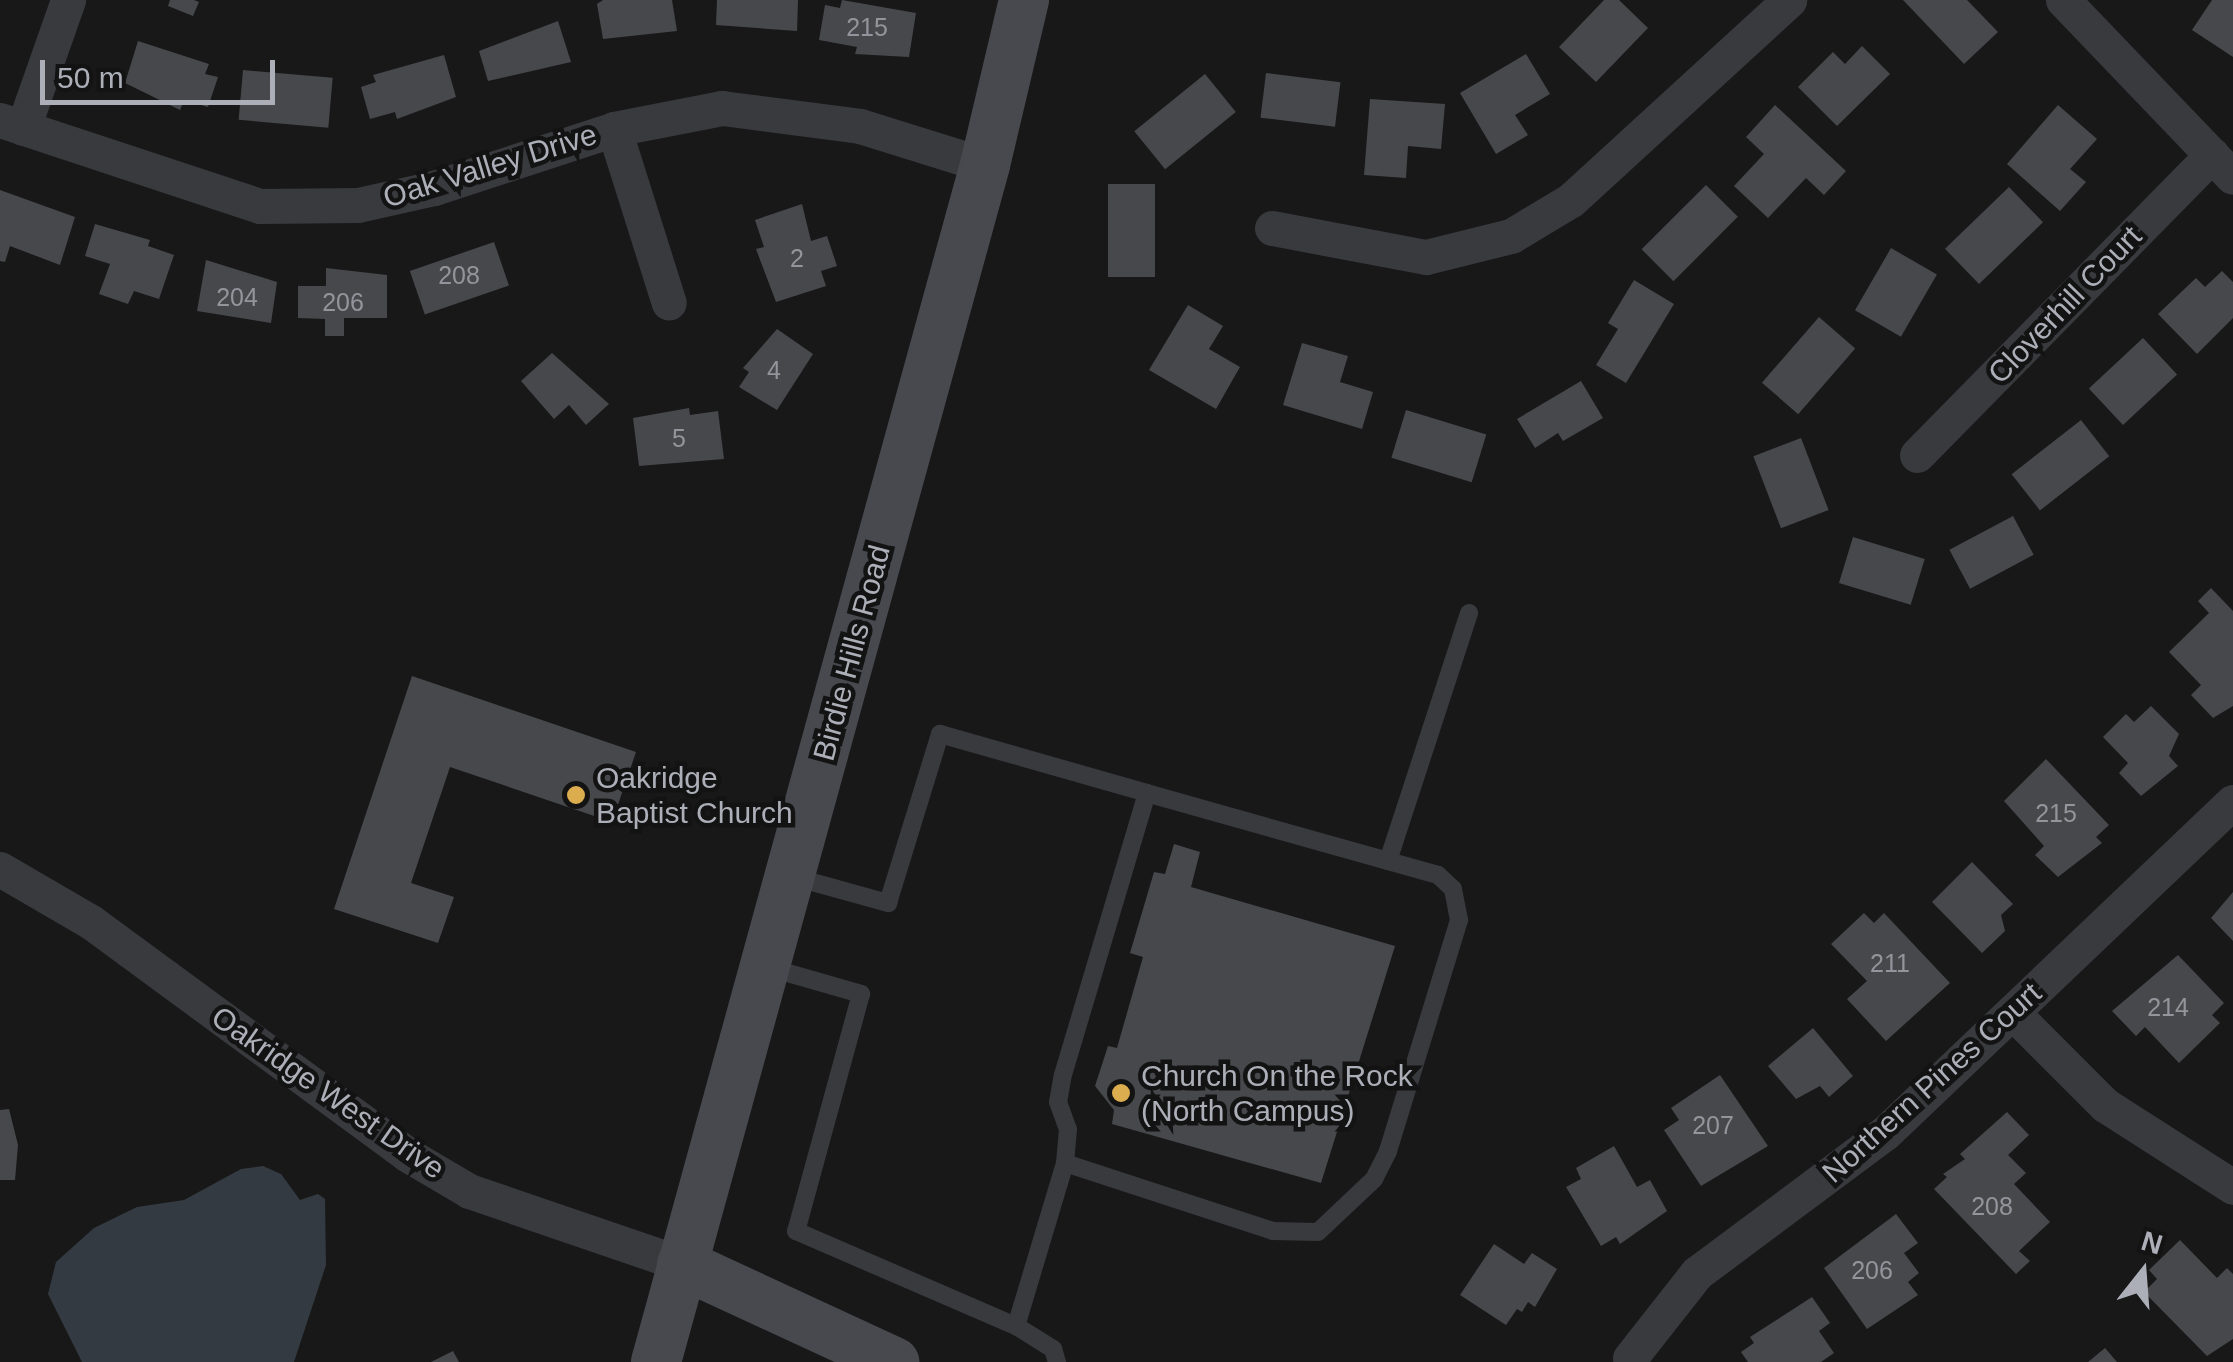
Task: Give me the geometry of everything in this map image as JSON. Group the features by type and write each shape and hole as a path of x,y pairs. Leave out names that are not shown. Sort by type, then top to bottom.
{"main road":[{"name":"Birdie Hills Road","path":"656,1362 985,165 1024,0"},
{"path":"682,1264 894,1362"}],"street":[{"path":"11,124 68,0"},
{"path":"1272,228 1426,258 1511,236 1571,200 1789,0"},
{"path":"2063,0 2222,166"},
{"name":"Oak Valley Drive","path":"11,124 260,206 358,205 434,188 614,128 722,108 860,126 985,165"},
{"path":"614,128 669,303"},
{"name":"Cloverhill Court","path":"1918,455 2222,166"},
{"name":"Northern Pines Court","path":"1630,1358 1697,1274 1885,1134 2233,802"},
{"name":"Oakridge West Drive","path":"0,868 91,922 408,1155 468,1190 682,1264"},
{"path":"2012,1012 2105,1105 2233,1187"}],"lane":[{"path":"1388,861 1468,614"},
{"path":"791,876 888,903 940,734 1438,876 1453,889 1459,920 1388,1151 1344,1210 1318,1232 1273,1231 1065,1163"},
{"path":"1016,1326 1065,1163 1068,1129 1058,1102 1064,1074 1147,794"},
{"path":"766,966 861,994 796,1231 1016,1326 1053,1349 1057,1362"}],"shaded area":[{"path":"263,1166 281,1174 300,1200 318,1194 325,1199 326,1265 294,1362 82,1362 48,1294 56,1262 94,1228 137,1207 184,1200 241,1169"}],"building":[{"path":"170,0 199,2 193,16 168,6"},
{"path":"603,0 672,0 677,31 603,39 597,4"},
{"path":"717,0 798,0 797,31 716,25"},
{"path":"842,0 916,13 909,57 855,54 857,47 819,40 825,5 840,8"},
{"path":"1604,0 1619,0 1648,28 1596,82 1559,47"},
{"path":"1903,0 1967,0 1998,32 1964,64"},
{"path":"2212,0 2233,0 2233,57 2192,30"},
{"path":"558,21 571,62 488,81 479,51"},
{"path":"138,41 209,64 205,74 218,77 208,107 184,100 180,110 125,83"},
{"path":"1862,46 1890,74 1837,126 1798,87 1833,52 1845,64"},
{"path":"1526,54 1550,94 1515,115 1528,135 1496,154 1460,93"},
{"path":"444,55 456,97 397,119 395,112 370,119 361,87 376,82 373,75"},
{"path":"243,70 333,78 328,128 239,120"},
{"path":"1266,73 1340,82 1335,127 1261,118"},
{"path":"1205,74 1236,112 1165,169 1134,131"},
{"path":"1370,99 1445,104 1441,149 1408,146 1406,178 1364,175"},
{"path":"1775,105 1846,171 1824,195 1806,178 1768,218 1734,186 1764,154 1746,137"},
{"path":"2058,105 2097,139 2070,169 2086,182 2060,211 2007,164"},
{"path":"1108,184 1155,184 1155,277 1108,277"},
{"path":"1706,185 1738,217 1673,281 1642,249"},
{"path":"2009,187 2043,222 1979,284 1945,249"},
{"path":"0,190 75,217 60,265 10,246 5,262 0,261"},
{"path":"802,204 811,241 827,236 837,266 821,271 826,286 776,302 756,249 764,247 755,220"},
{"path":"95,224 150,240 148,246 174,255 159,299 134,291 128,304 99,294 110,264 85,256"},
{"path":"494,242 509,285 425,314 410,271"},
{"path":"1891,248 1937,274 1901,337 1855,310"},
{"path":"206,260 277,282 271,323 197,311"},
{"path":"326,268 387,275 387,318 344,318 344,336 325,336 325,319 298,318 298,286 326,286"},
{"path":"2222,271 2233,282 2233,318 2197,354 2158,314 2196,278 2205,287"},
{"path":"1634,280 1674,304 1626,383 1596,365 1618,329 1608,323"},
{"path":"1188,305 1223,326 1209,349 1240,367 1216,409 1149,370"},
{"path":"1819,317 1855,348 1798,414 1762,383"},
{"path":"777,329 813,354 777,410 739,387 749,372 743,368"},
{"path":"2143,338 2177,375 2123,425 2089,388"},
{"path":"1302,343 1348,356 1340,382 1373,392 1362,429 1283,405"},
{"path":"552,353 609,404 586,425 569,405 554,419 521,381"},
{"path":"1581,381 1603,418 1563,441 1558,433 1535,448 1517,419"},
{"path":"689,408 690,415 718,411 724,459 639,466 633,418"},
{"path":"1406,410 1486,435 1472,482 1391,458"},
{"path":"2081,420 2109,456 2040,510 2012,474"},
{"path":"1801,438 1829,510 1781,528 1753,456"},
{"path":"2013,516 2034,555 1970,589 1949,550"},
{"path":"1853,537 1925,559 1911,605 1839,583"},
{"path":"2211,588 2233,611 2233,706 2213,718 2191,695 2201,685 2169,652 2209,613 2198,601"},
{"name":"Oakridge Baptist Church","path":"412,676 636,752 612,822 450,767 411,883 454,897 438,943 334,909"},
{"path":"2151,706 2179,734 2169,756 2178,766 2141,796 2119,773 2128,763 2103,737 2126,714 2134,722"},
{"path":"2046,759 2109,825 2096,837 2102,843 2058,877 2035,855 2044,846 2004,801"},
{"path":"1174,844 1200,852 1191,887 1395,946 1321,1183 1112,1124 1114,1110 1095,1086 1108,1046 1117,1048 1143,957 1130,953 1154,872 1165,874"},
{"path":"1972,862 2013,904 2001,915 2005,931 1982,953 1932,902"},
{"path":"2233,892 2233,941 2211,918"},
{"path":"1864,913 1874,923 1884,913 1950,983 1886,1041 1847,999 1867,981 1831,944"},
{"path":"2178,955 2224,1003 2212,1015 2220,1023 2179,1063 2145,1027 2136,1036 2112,1011"},
{"path":"1813,1028 1853,1076 1829,1097 1820,1086 1796,1099 1768,1066"},
{"path":"1720,1075 1768,1146 1701,1186 1664,1130 1679,1120 1671,1108"},
{"path":"9,1109 18,1145 15,1180 0,1180 0,1110"},
{"path":"2007,1112 2029,1135 2008,1155 2026,1173 2014,1184 2050,1222 2019,1251 2030,1261 2016,1274 1934,1189 1947,1177 1943,1174 1965,1159 1960,1154"},
{"path":"1614,1146 1637,1187 1650,1180 1667,1211 1620,1244 1616,1237 1601,1246 1566,1187 1581,1179 1576,1168"},
{"path":"1896,1214 1918,1243 1904,1253 1919,1273 1908,1282 1918,1295 1867,1329 1824,1268"},
{"path":"2180,1240 2217,1278 2227,1268 2233,1274 2233,1339 2207,1356 2144,1292 2157,1279 2149,1270"},
{"path":"1494,1244 1524,1264 1532,1253 1557,1269 1535,1307 1528,1302 1522,1312 1517,1309 1506,1325 1460,1295"},
{"path":"1812,1297 1830,1323 1819,1331 1834,1353 1821,1362 1748,1362 1741,1352 1754,1343 1750,1337"},
{"path":"2105,1348 2117,1362 2088,1362"},
{"path":"453,1351 459,1362 431,1362"}],"place":[{"name":"Oakridge Baptist Church","path":"576,795"},
{"name":"Church On the Rock (North Campus)","path":"1121,1093"}]}
